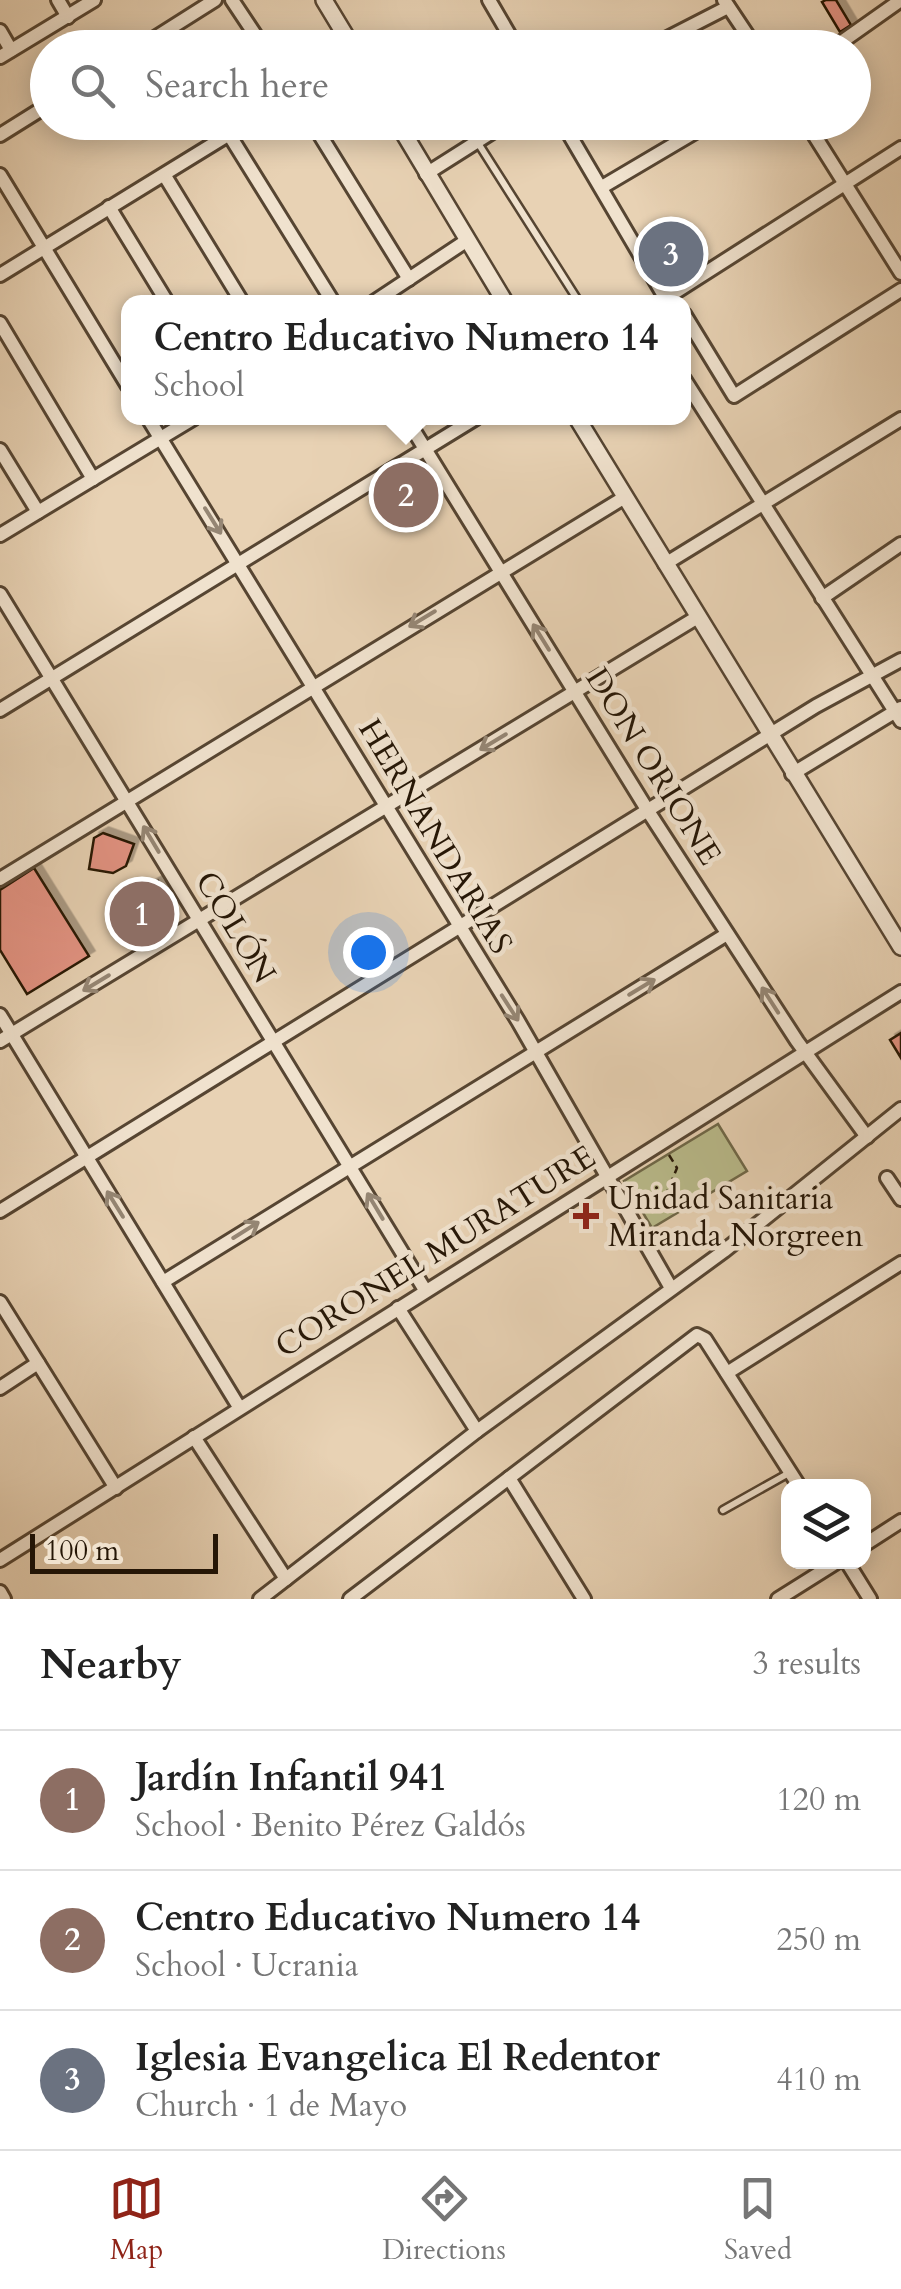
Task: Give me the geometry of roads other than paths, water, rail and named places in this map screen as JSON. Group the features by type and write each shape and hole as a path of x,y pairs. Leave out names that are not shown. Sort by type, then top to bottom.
{"street":[{"path":"58,0 68,17"},
{"path":"46,30 94,0"},
{"path":"168,30 215,0"},
{"path":"232,0 252,30"},
{"path":"324,0 343,30"},
{"path":"488,0 506,30"},
{"path":"858,30 901,0"},
{"path":"680,30 726,4 744,30"},
{"path":"0,31 5,54 30,39"},
{"path":"0,135 30,116"},
{"path":"0,275 224,140"},
{"path":"232,140 328,295"},
{"path":"323,140 409,280"},
{"path":"406,140 501,295"},
{"path":"426,174 481,140"},
{"path":"573,140 666,295"},
{"path":"602,188 682,140"},
{"path":"817,140 901,272"},
{"path":"676,295 901,148"},
{"path":"0,175 121,375"},
{"path":"165,176 238,295"},
{"path":"109,207 163,295"},
{"path":"385,295 466,240"},
{"path":"691,325 734,396 901,290"},
{"path":"0,322 93,479"},
{"path":"691,390 870,677 899,714 792,774"},
{"path":"664,564 901,419"},
{"name":"HERNANDARIAS","path":"153,425 536,1051 671,1288"},
{"path":"0,535 182,425"},
{"name":"DON ORIONE","path":"411,425 648,811 806,1052 867,1137"},
{"path":"0,710 465,425"},
{"path":"581,425 768,736 901,947"},
{"path":"0,450 38,512"},
{"path":"0,879 625,496"},
{"path":"822,598 901,544"},
{"name":"COLÓN","path":"0,594 425,1290"},
{"path":"6,1038 696,618"},
{"path":"0,1212 768,736 901,660"},
{"path":"163,1282 728,934"},
{"name":"CORONEL MURATURE","path":"0,1560 901,992"},
{"path":"0,1015 6,1038 87,1158 239,1407"},
{"path":"260,1599 901,1109"},
{"path":"888,1178 901,1198"},
{"path":"728,1373 901,1262"},
{"path":"0,1302 116,1488"},
{"path":"398,1308 477,1431"},
{"path":"350,1599 697,1336 705,1339 794,1479"},
{"path":"0,1388 38,1363"},
{"path":"194,1437 286,1580"},
{"path":"509,1478 584,1599"},
{"path":"871,1540 901,1521"},
{"path":"778,1599 827,1569"},
{"path":"851,1569 870,1599"},
{"path":"0,1592 4,1599"}],"lane":[{"path":"478,142 575,295"},
{"path":"723,1510 790,1472"}],"place":[{"name":"Iglesia Evangelica El Redentor","path":"671,254"},
{"name":"Centro Educativo Numero 14","path":"406,495"},
{"name":"Jardín Infantil 941","path":"142,914"},
{"name":"Unidad Sanitaria Miranda Norgreen","path":"586,1216"}]}
